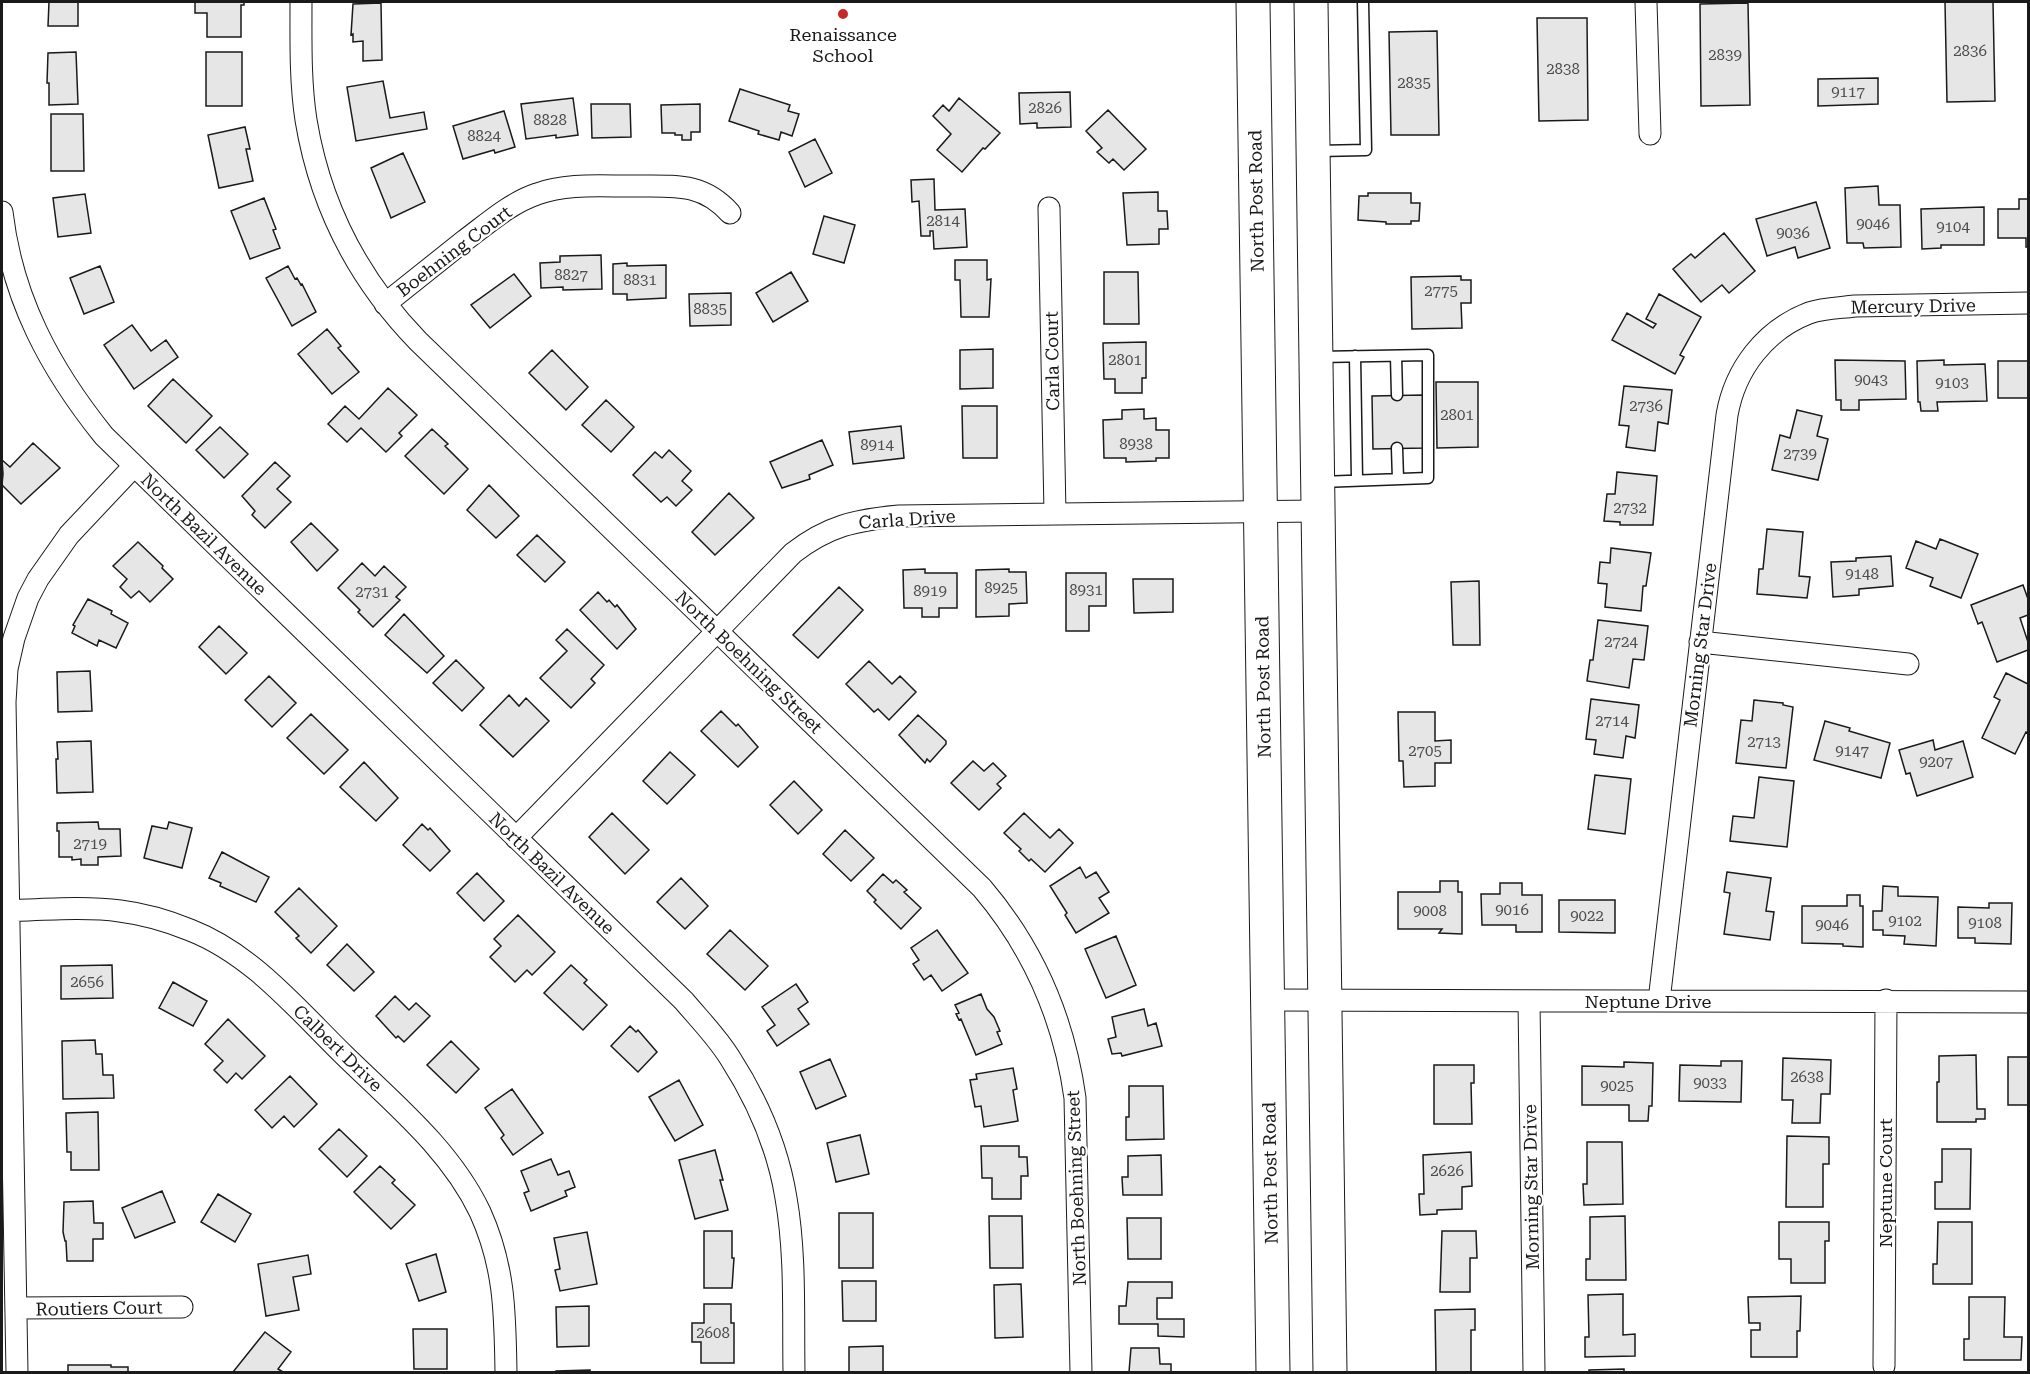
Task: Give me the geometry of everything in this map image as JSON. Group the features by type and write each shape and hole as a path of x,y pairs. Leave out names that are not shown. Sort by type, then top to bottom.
{"main road":[{"name":"North Post Road","path":"1253,2 1273,1372"},
{"path":"1311,2 1330,1372"}],"street":[{"name":"North Boehning Street","path":"301,2 303,98 314,161 328,202 345,240 385,304 418,341 982,888 1022,941 1043,980 1065,1043 1075,1098 1081,1372"},
{"path":"1646,2 1650,134"},
{"name":"Boehning Court","path":"385,304 501,212 537,193 557,188 577,187 684,186 704,192 730,213"},
{"name":"Carla Court","path":"1049,208 1055,513"},
{"name":"North Bazil Avenue","path":"2,212 6,242 18,284 42,345 64,383 104,436 684,1001 719,1041 747,1087 773,1147 786,1198 792,1252 794,1372"},
{"name":"Mercury Drive","path":"1800,318 1832,308 1855,306 2028,303"},
{"name":"Morning Star Drive","path":"1659,1001 1730,399 1741,371 1762,344 1780,328 1800,318"},
{"path":"17,1372 5,911 7,669 14,638 28,598 38,579 56,552 134,466"},
{"name":"Carla Drive","path":"516,838 793,553 829,529 868,519 899,516 1261,512 1318,497"},
{"path":"1700,642 1908,664"},
{"name":"Calbert Drive","path":"5,911 118,910 140,914 192,930 230,950 260,973 424,1133 470,1192 488,1233 500,1274 505,1307 506,1372"},
{"name":"Neptune Drive","path":"1268,1000 2028,1002"},
{"name":"Neptune Court","path":"1884,1366 1886,1000"},
{"name":"Morning Star Drive","path":"1529,1001 1534,1372"},
{"name":"Routiers Court","path":"15,1308 182,1307"}],"lane":[{"path":"1313,151 1366,150 1363,2"},
{"path":"1316,357 1428,355 1428,478 1357,480 1318,497"},
{"path":"1355,356 1357,480"},
{"path":"1396,356 1397,395"},
{"path":"1397,448 1398,479"}],"building":[{"path":"49,2 78,2 78,26 48,26"},
{"path":"195,2 244,2 244,5 241,5 241,37 207,37 207,13 195,13"},
{"path":"1945,2 1993,2 1995,101 1947,102"},
{"path":"381,3 382,60 363,61 363,41 353,42 353,34 351,35 353,4"},
{"path":"1748,3 1750,105 1701,106 1700,4"},
{"path":"1537,18 1587,18 1588,120 1539,121"},
{"path":"1437,31 1439,135 1391,135 1389,32"},
{"path":"76,52 78,104 49,105 48,53"},
{"path":"206,52 242,52 242,106 206,106"},
{"path":"1878,78 1878,104 1818,106 1818,79"},
{"path":"383,81 390,118 424,112 427,129 356,141 347,87"},
{"path":"740,89 790,105 788,111 799,114 792,136 781,132 779,140 758,134 759,131 729,121"},
{"path":"1070,92 1071,127 1037,128 1037,123 1020,124 1019,93"},
{"path":"573,98 578,135 526,139 521,104"},
{"path":"959,98 1000,133 962,172 937,150 951,134 933,116 943,105 949,111"},
{"path":"591,104 630,104 631,137 592,138"},
{"path":"700,104 700,132 691,132 691,140 682,140 682,135 675,135 675,133 662,133 661,105"},
{"path":"1108,110 1146,149 1124,170 1113,159 1109,163 1097,152 1102,148 1086,131"},
{"path":"504,111 515,147 463,159 453,126"},
{"path":"51,114 83,114 84,171 51,171"},
{"path":"245,127 250,149 246,149 253,181 219,188 208,135"},
{"path":"815,139 832,173 805,187 789,152"},
{"path":"403,153 425,202 391,218 371,168"},
{"path":"934,179 935,210 965,209 967,247 934,249 933,231 930,231 930,236 921,236 919,201 912,202 911,180"},
{"path":"1878,186 1879,205 1900,205 1901,247 1864,248 1863,243 1847,243 1845,188"},
{"path":"1158,192 1158,211 1167,211 1168,229 1159,229 1159,244 1127,245 1123,193"},
{"path":"1368,193 1411,193 1411,203 1420,203 1419,221 1411,221 1411,224 1386,224 1386,222 1358,220 1359,196 1368,196"},
{"path":"85,194 91,233 58,237 53,198"},
{"path":"264,198 276,229 273,230 280,248 250,259 231,211"},
{"path":"2019,199 2028,199 2028,247 2026,247 2026,238 1998,238 1998,209 2019,209"},
{"path":"1816,202 1830,248 1798,258 1795,247 1767,256 1756,219"},
{"path":"1984,207 1984,245 1941,245 1941,248 1922,249 1921,209"},
{"path":"824,216 855,225 844,263 813,254"},
{"path":"1724,233 1755,271 1729,293 1722,285 1701,302 1673,269 1691,254 1695,258"},
{"path":"601,255 602,289 541,288 540,263 560,262 560,256"},
{"path":"955,260 987,260 987,280 991,279 989,317 961,317 960,280 955,280"},
{"path":"627,263 627,266 666,265 666,298 627,300 627,294 613,294 613,264"},
{"path":"100,266 114,302 84,314 70,278"},
{"path":"288,266 295,279 297,278 302,284 316,312 292,326 266,278"},
{"path":"791,272 808,301 773,322 756,293"},
{"path":"1104,272 1138,272 1139,324 1104,324"},
{"path":"514,274 531,296 490,328 471,305"},
{"path":"1461,276 1461,280 1471,280 1471,303 1461,303 1462,328 1412,329 1411,277"},
{"path":"731,293 731,325 690,326 689,294"},
{"path":"1659,294 1701,317 1680,355 1684,357 1675,374 1612,340 1627,313 1653,328 1656,324 1646,319"},
{"path":"132,325 151,351 166,340 178,357 134,389 104,345"},
{"path":"327,329 341,346 338,348 359,372 332,394 298,354"},
{"path":"1146,342 1146,378 1142,378 1142,393 1115,393 1115,379 1104,379 1103,343"},
{"path":"993,349 993,388 960,389 960,350"},
{"path":"552,350 588,387 566,410 529,373"},
{"path":"1835,360 1905,361 1906,399 1859,400 1859,410 1841,410 1841,400 1836,400"},
{"path":"1944,360 1944,365 1985,364 1987,401 1937,402 1938,411 1921,411 1920,402 1918,402 1917,361"},
{"path":"1998,361 2028,361 2028,398 1998,398"},
{"path":"173,379 212,416 186,443 148,406"},
{"path":"1436,382 1478,382 1478,447 1437,448"},
{"path":"1624,386 1672,390 1668,424 1658,422 1655,451 1626,447 1629,426 1619,425"},
{"path":"388,388 417,415 399,433 402,436 386,452 361,428 347,442 328,424 345,406 359,419"},
{"path":"1423,395 1425,448 1373,449 1372,396"},
{"path":"606,400 634,427 611,452 582,425"},
{"path":"962,406 997,406 997,458 963,458"},
{"path":"1144,409 1144,419 1156,418 1156,430 1169,430 1169,458 1126,462 1126,458 1104,458 1103,420 1122,419 1122,410"},
{"path":"1797,410 1822,416 1817,436 1828,439 1818,480 1772,470 1780,435 1790,438"},
{"path":"901,426 904,458 853,464 849,432"},
{"path":"220,427 248,454 224,478 196,450"},
{"path":"432,429 448,444 445,446 468,469 444,494 405,456"},
{"path":"822,440 833,465 809,475 810,479 782,488 770,462"},
{"path":"33,443 60,468 21,504 2,485 2,460 10,467"},
{"path":"669,450 691,471 682,481 692,490 676,506 667,497 661,502 633,475 655,452 662,458"},
{"path":"275,462 290,476 277,489 291,502 265,528 252,515 255,511 242,496"},
{"path":"1617,472 1657,476 1653,525 1620,525 1620,522 1604,521 1607,494 1615,494"},
{"path":"489,485 519,516 496,538 467,510"},
{"path":"729,493 754,518 715,555 692,532"},
{"path":"311,523 338,550 317,571 291,542"},
{"path":"1767,529 1803,532 1799,576 1810,577 1807,598 1757,594 1759,569 1763,569"},
{"path":"537,535 565,562 545,582 517,555"},
{"path":"1940,539 1978,554 1961,598 1930,586 1933,578 1906,568 1916,541 1936,549"},
{"path":"138,542 173,579 150,602 139,591 131,598 120,587 127,579 113,566"},
{"path":"1611,548 1651,553 1646,586 1643,586 1641,611 1605,607 1607,584 1598,583 1600,562 1610,563"},
{"path":"1891,556 1893,586 1859,589 1859,595 1833,597 1831,562"},
{"path":"362,563 375,576 384,566 406,587 396,597 400,600 373,627 338,588"},
{"path":"925,569 925,573 957,573 957,608 939,608 939,617 922,617 922,608 904,608 903,570"},
{"path":"1009,569 1009,572 1026,572 1027,603 1009,604 1009,616 976,617 976,570"},
{"path":"1066,573 1106,573 1106,606 1089,606 1089,631 1066,631"},
{"path":"1133,579 1173,579 1173,612 1134,613"},
{"path":"1479,581 1480,645 1453,645 1451,582"},
{"path":"2023,585 2028,599 2028,615 2020,618 2028,642 2028,650 1997,662 1982,622 1978,624 1971,605"},
{"path":"839,587 863,610 818,658 793,635"},
{"path":"598,592 607,602 609,600 615,607 617,605 636,629 617,649 580,610"},
{"path":"88,599 112,611 111,614 128,623 116,648 99,640 97,646 72,633 75,626 73,625"},
{"path":"404,614 444,656 427,673 385,635"},
{"path":"1598,620 1648,626 1644,660 1633,659 1629,688 1587,681 1590,660 1593,660"},
{"path":"219,626 247,653 226,674 199,647"},
{"path":"567,629 604,665 591,679 595,683 571,708 540,678 567,651 556,640"},
{"path":"456,660 484,688 462,711 433,683"},
{"path":"869,661 892,684 900,676 916,692 889,720 878,709 874,712 846,684"},
{"path":"90,671 92,711 58,712 57,672"},
{"path":"2006,673 2028,684 2028,733 2026,732 2015,754 1982,738 2000,700 1994,697"},
{"path":"269,676 296,703 272,727 245,700"},
{"path":"509,695 519,706 526,698 549,721 513,757 480,725"},
{"path":"1591,699 1639,705 1635,738 1626,736 1623,758 1594,754 1596,740 1586,739"},
{"path":"1754,700 1783,703 1783,705 1793,707 1786,768 1736,763 1741,720 1752,721"},
{"path":"721,711 736,726 738,724 758,747 738,767 701,731"},
{"path":"1398,712 1435,712 1435,741 1451,740 1451,763 1435,763 1435,786 1404,787 1403,761 1399,761"},
{"path":"311,714 348,750 324,774 287,738"},
{"path":"918,715 946,741 946,744 930,762 927,759 925,763 899,735"},
{"path":"1825,721 1890,743 1881,778 1814,760"},
{"path":"1933,740 1935,750 1963,741 1973,777 1917,796 1910,773 1906,774 1899,750"},
{"path":"91,741 93,792 57,793 57,742"},
{"path":"670,752 695,775 667,804 643,781"},
{"path":"973,761 984,771 993,763 1006,776 997,784 1001,788 979,810 951,783"},
{"path":"364,762 398,798 376,821 340,787"},
{"path":"1595,775 1631,779 1625,834 1588,829"},
{"path":"1759,777 1794,781 1787,847 1730,841 1733,816 1754,818"},
{"path":"794,781 822,810 798,834 770,805"},
{"path":"612,813 649,850 625,874 589,837"},
{"path":"1024,813 1050,838 1059,829 1073,843 1045,872 1031,859 1029,861 1019,851 1021,849 1004,833"},
{"path":"98,822 99,829 120,829 121,856 98,857 98,865 81,865 81,859 72,860 72,857 59,857 57,823"},
{"path":"169,822 192,828 182,868 144,858 152,826 167,829"},
{"path":"422,824 428,830 430,828 450,851 430,871 403,845"},
{"path":"845,830 874,858 851,881 823,854"},
{"path":"222,852 269,877 256,902 220,886 221,883 209,878"},
{"path":"1080,867 1086,878 1096,872 1109,892 1099,898 1109,913 1076,933 1065,915 1067,913 1050,886"},
{"path":"1727,872 1771,878 1766,911 1774,912 1770,940 1724,934 1730,893 1724,892"},
{"path":"477,873 504,901 484,921 457,893"},
{"path":"883,874 893,883 896,880 907,890 904,892 921,908 901,929 874,902 876,900 867,891"},
{"path":"681,878 708,906 685,929 657,902"},
{"path":"1440,881 1458,881 1458,892 1462,892 1462,934 1439,933 1442,929 1398,929 1398,892 1440,892"},
{"path":"1500,883 1522,883 1522,895 1542,895 1542,932 1516,932 1516,925 1482,925 1481,894 1500,894"},
{"path":"1883,886 1898,887 1898,896 1938,897 1936,946 1904,944 1905,936 1883,935 1883,930 1873,930 1873,911 1882,911"},
{"path":"299,888 337,926 311,953 296,938 299,936 275,912"},
{"path":"1847,895 1860,895 1860,906 1863,906 1863,947 1802,943 1802,906 1847,906"},
{"path":"1559,900 1615,900 1615,933 1559,932"},
{"path":"1989,903 2012,903 2011,944 1975,943 1975,938 1958,938 1958,907 1989,908"},
{"path":"518,915 555,952 532,975 527,970 515,982 490,957 501,946 494,939"},
{"path":"730,930 768,966 745,990 707,954"},
{"path":"937,930 968,973 942,991 931,975 924,980 913,964 919,960 911,948"},
{"path":"1116,936 1136,985 1106,998 1085,949"},
{"path":"347,944 374,972 354,991 327,965"},
{"path":"112,965 113,998 61,999 61,966"},
{"path":"571,965 587,980 584,983 607,1005 583,1030 544,993"},
{"path":"173,982 207,1001 193,1026 159,1008"},
{"path":"796,984 808,1002 798,1009 809,1024 777,1046 767,1031 775,1025 762,1007"},
{"path":"981,994 1000,1031 997,1032 1002,1044 976,1055 961,1019 959,1020 956,1014 959,1013 955,1005"},
{"path":"395,996 409,1010 416,1003 430,1016 404,1042 398,1036 396,1038 376,1016"},
{"path":"1144,1009 1148,1026 1156,1023 1162,1046 1122,1056 1121,1053 1112,1054 1108,1039 1116,1037 1112,1017"},
{"path":"228,1019 265,1056 242,1079 236,1073 227,1083 214,1070 223,1061 205,1044"},
{"path":"630,1026 636,1032 638,1030 657,1052 638,1072 611,1046"},
{"path":"95,1040 96,1054 102,1054 103,1075 113,1075 114,1098 63,1099 62,1041"},
{"path":"451,1041 479,1069 456,1093 427,1065"},
{"path":"1976,1055 1977,1109 1985,1109 1985,1119 1976,1119 1976,1122 1937,1122 1939,1056"},
{"path":"2008,1057 2028,1057 2028,1105 2008,1105"},
{"path":"1783,1058 1831,1060 1830,1094 1821,1094 1820,1123 1792,1123 1793,1100 1782,1100"},
{"path":"830,1059 846,1096 816,1109 800,1072"},
{"path":"1721,1061 1742,1061 1741,1102 1679,1101 1680,1065 1721,1066"},
{"path":"1624,1062 1653,1063 1652,1106 1649,1106 1648,1121 1629,1121 1629,1105 1582,1105 1582,1066 1624,1067"},
{"path":"1434,1065 1474,1065 1474,1083 1471,1083 1472,1124 1434,1124"},
{"path":"1013,1068 1017,1089 1013,1090 1018,1121 984,1127 981,1106 975,1107 970,1080 977,1079 976,1074"},
{"path":"290,1076 317,1104 294,1127 284,1116 272,1128 255,1110"},
{"path":"679,1080 703,1125 675,1141 649,1097"},
{"path":"1129,1086 1163,1086 1164,1139 1126,1140"},
{"path":"512,1089 543,1133 513,1155 501,1138 504,1135 485,1108"},
{"path":"98,1112 99,1170 71,1170 71,1152 67,1152 66,1113"},
{"path":"339,1129 367,1156 347,1177 319,1149"},
{"path":"860,1135 869,1174 836,1182 827,1143"},
{"path":"1787,1136 1829,1137 1829,1164 1823,1164 1823,1207 1786,1207"},
{"path":"1587,1142 1622,1142 1623,1204 1584,1205 1583,1184 1587,1184"},
{"path":"981,1146 1019,1146 1019,1157 1027,1157 1028,1176 1021,1176 1021,1199 992,1199 992,1178 982,1178"},
{"path":"1942,1149 1971,1149 1970,1209 1935,1209 1935,1182 1942,1182"},
{"path":"715,1150 728,1210 695,1219 679,1160"},
{"path":"1471,1152 1472,1186 1462,1187 1462,1209 1437,1210 1437,1214 1420,1215 1419,1194 1424,1194 1423,1155"},
{"path":"1161,1155 1162,1195 1123,1195 1122,1177 1128,1177 1128,1156"},
{"path":"551,1159 558,1175 569,1171 575,1187 565,1191 567,1196 531,1211 524,1193 529,1191 521,1171"},
{"path":"380,1166 395,1180 392,1183 415,1205 391,1229 354,1192"},
{"path":"162,1191 175,1222 135,1238 122,1208"},
{"path":"218,1194 251,1214 235,1242 201,1222"},
{"path":"93,1201 94,1223 103,1223 103,1239 93,1239 93,1261 67,1261 63,1232 64,1202"},
{"path":"839,1213 873,1213 873,1268 839,1268"},
{"path":"989,1216 1022,1216 1023,1268 990,1268"},
{"path":"1625,1216 1626,1280 1586,1280 1586,1259 1590,1259 1590,1217"},
{"path":"1127,1218 1161,1218 1161,1259 1128,1259"},
{"path":"1779,1222 1829,1222 1829,1241 1825,1241 1825,1283 1791,1283 1791,1259 1779,1259"},
{"path":"1938,1222 1972,1222 1972,1284 1933,1284 1933,1264 1937,1264"},
{"path":"704,1231 732,1231 732,1258 734,1258 732,1288 704,1288"},
{"path":"1442,1231 1476,1231 1477,1258 1470,1258 1470,1292 1440,1292"},
{"path":"587,1232 597,1284 560,1291 555,1270 560,1269 554,1238"},
{"path":"436,1254 446,1292 419,1301 406,1264"},
{"path":"308,1255 311,1274 293,1277 299,1310 266,1316 258,1264"},
{"path":"842,1281 876,1281 876,1321 843,1321"},
{"path":"1128,1282 1172,1282 1172,1298 1157,1298 1157,1319 1184,1319 1184,1337 1158,1336 1158,1324 1119,1324 1119,1306 1126,1306"},
{"path":"1021,1284 1023,1337 995,1338 994,1285"},
{"path":"1623,1294 1623,1335 1635,1334 1635,1356 1585,1357 1585,1337 1589,1337 1588,1295"},
{"path":"1801,1296 1797,1357 1751,1357 1751,1330 1760,1330 1760,1323 1749,1323 1748,1297"},
{"path":"1969,1297 2005,1297 2004,1337 2022,1337 2021,1360 1964,1360 1964,1339 1969,1339"},
{"path":"704,1304 731,1304 731,1323 734,1323 734,1363 701,1363 701,1342 692,1342 692,1323 704,1323"},
{"path":"589,1306 589,1346 557,1347 556,1307"},
{"path":"1475,1309 1475,1330 1471,1330 1471,1372 1436,1372 1435,1310"},
{"path":"413,1329 447,1329 447,1369 414,1369"},
{"path":"265,1332 291,1352 278,1369 283,1372 233,1372"},
{"path":"883,1346 883,1372 849,1372 849,1347"},
{"path":"1131,1348 1159,1348 1160,1364 1171,1364 1171,1372 1129,1372"},
{"path":"68,1365 111,1365 111,1367 128,1367 128,1372 68,1372"},
{"path":"1624,1369 1624,1372 1589,1372 1589,1370"},
{"path":"590,1370 590,1372 556,1372 556,1371"}],"place":[{"name":"Renaissance School","path":"843,14"}]}
